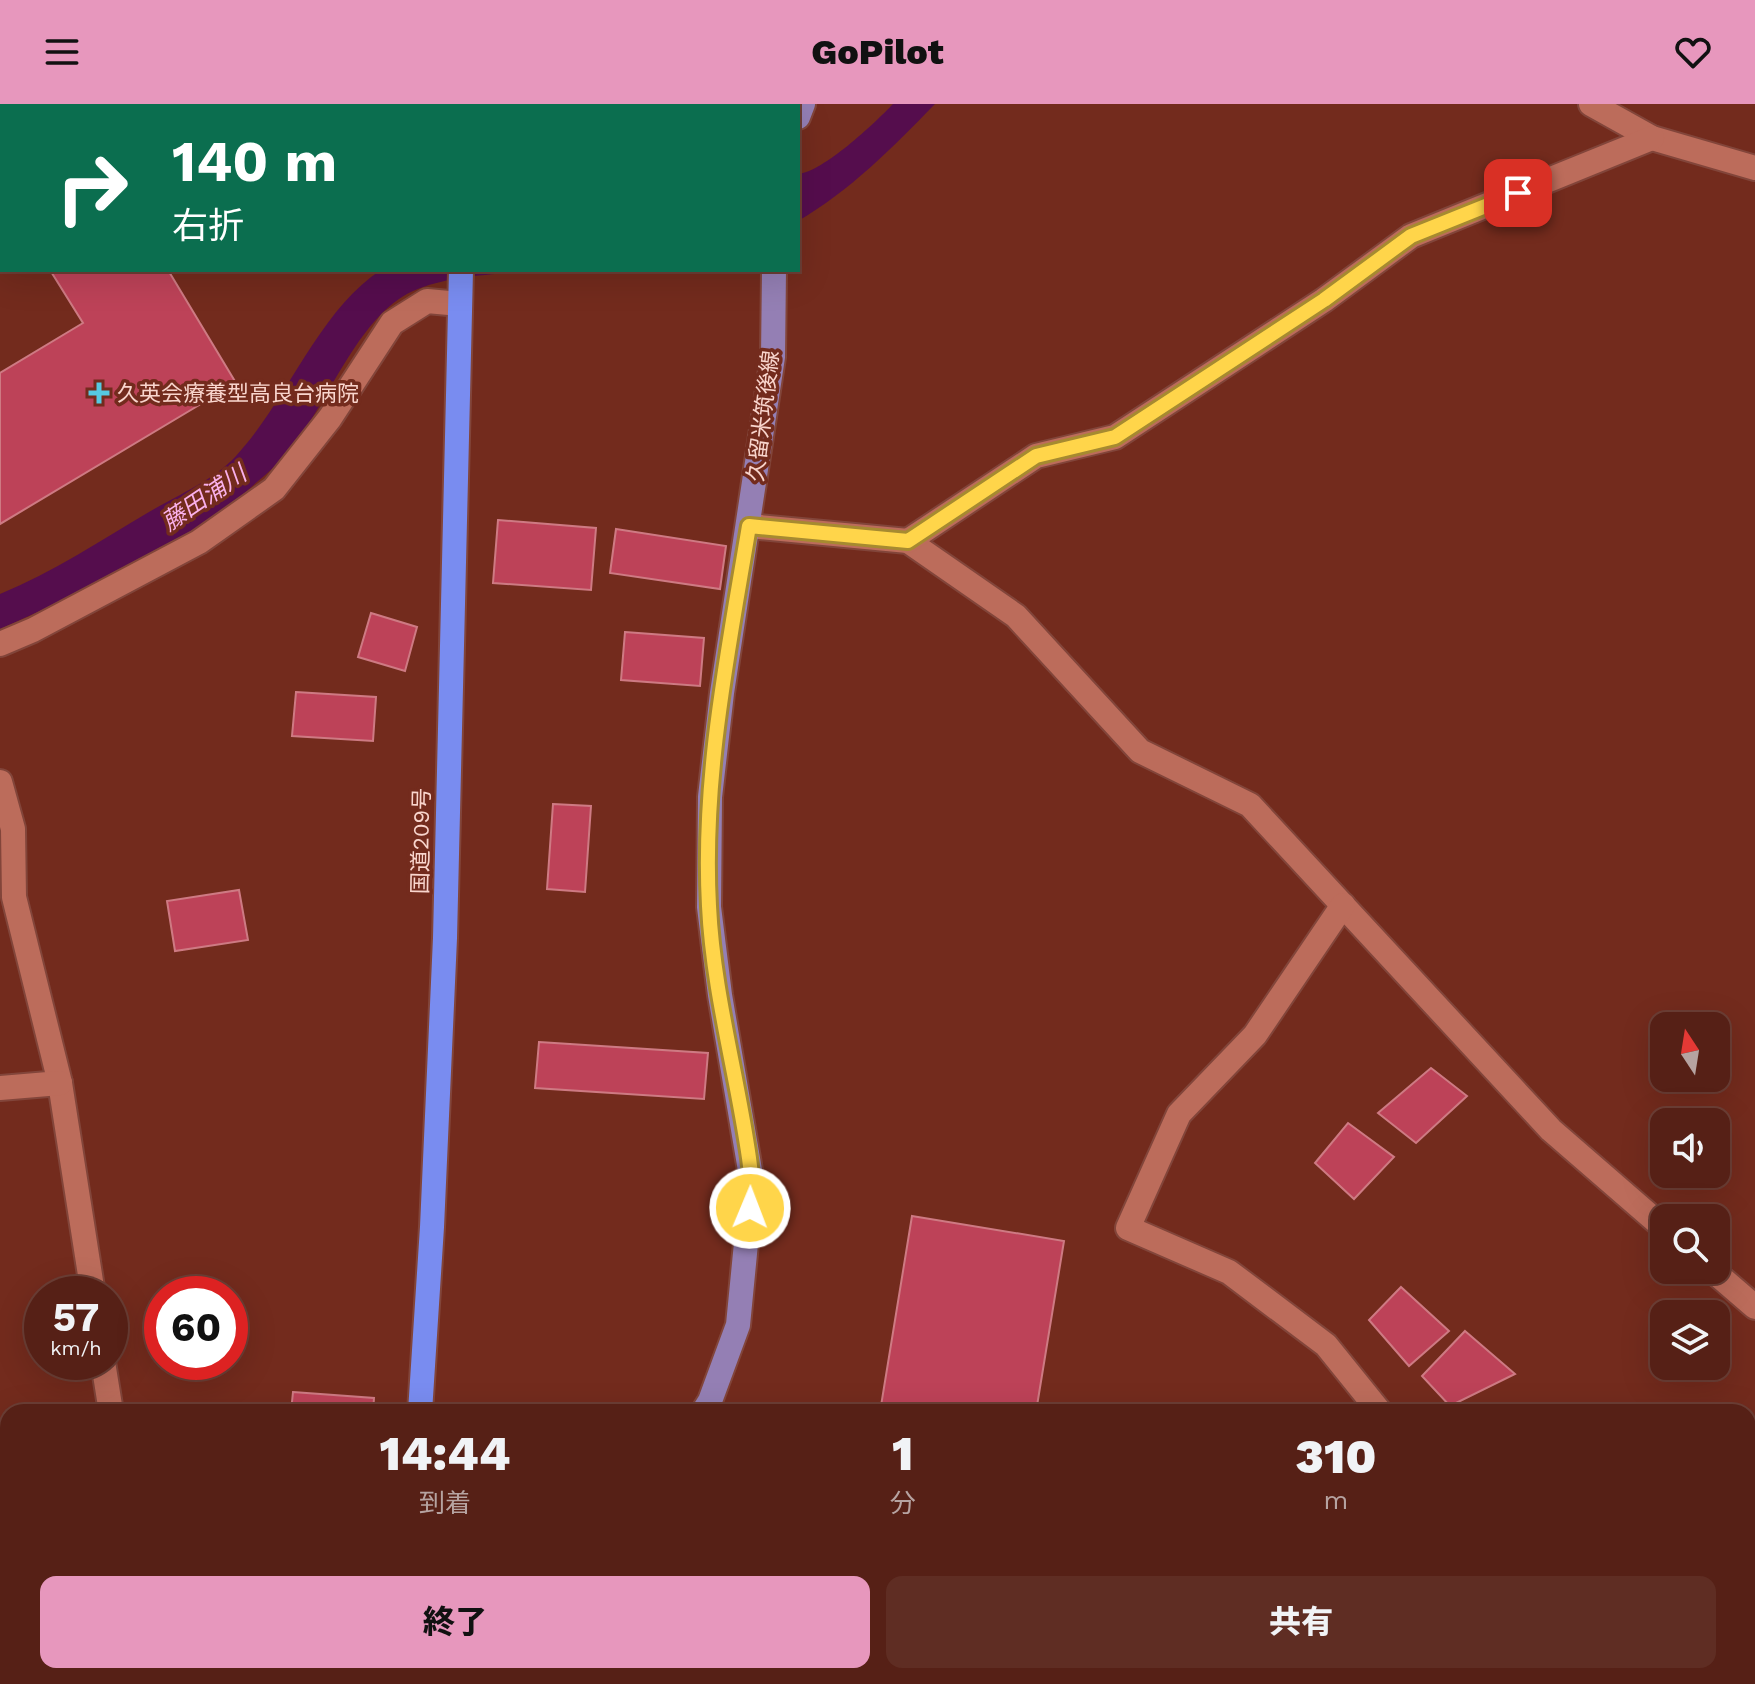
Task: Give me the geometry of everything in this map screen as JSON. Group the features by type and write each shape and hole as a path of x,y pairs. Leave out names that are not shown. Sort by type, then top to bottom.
{"highway":[{"name":"国道209号","path":"421,1404 445,938 461,288"}],"main road":[{"name":"久留米筑後線","path":"708,1404 738,1325 752,1182 720,995 709,907 710,797 722,693 773,357 774,272"}],"street":[{"path":"1591,104 1652,138 1755,168"},
{"path":"908,541 1036,456 1115,437 1324,300 1411,236 1652,138"},
{"path":"0,644 33,630 199,542 274,489 330,418 392,323 427,301 461,288"},
{"path":"749,526 908,541 1016,616 1140,751 1250,805 1551,1130 1650,1216"},
{"path":"0,782 13,829 14,897 60,1083 90,1276"},
{"path":"1343,905 1255,1035 1179,1114 1128,1228 1229,1272 1326,1345 1374,1404"},
{"path":"0,1088 60,1083"},
{"path":"1728,1284 1755,1307"},
{"path":"106,1380 110,1404"}],"water":[{"path":"893,104 935,104 853,182 800,220 800,173 821,165 862,134"},
{"name":"藤田浦川","path":"378,272 512,272 441,282 413,291 393,303 359,341 288,453 248,490 192,531 129,568 0,629 0,594 76,556 227,465 254,434 321,332 359,287"}],"building":[{"path":"51,272 169,272 236,383 0,524 0,373 83,323"},
{"path":"498,520 596,528 591,590 493,583"},
{"path":"616,529 726,546 720,589 610,573"},
{"path":"371,613 417,627 405,671 358,657"},
{"path":"625,632 704,638 700,686 621,680"},
{"path":"296,692 376,697 373,741 292,736"},
{"path":"553,804 591,806 585,892 547,889"},
{"path":"239,890 248,940 175,951 167,901"},
{"path":"539,1042 708,1053 704,1099 535,1088"},
{"path":"1431,1068 1467,1096 1416,1143 1378,1113"},
{"path":"1348,1123 1394,1157 1354,1199 1315,1163"},
{"path":"912,1216 1064,1241 1037,1404 881,1404"},
{"path":"1401,1287 1449,1331 1409,1366 1369,1320"},
{"path":"1465,1331 1515,1374 1454,1404 1448,1404 1422,1376"},
{"path":"293,1392 374,1398 374,1404 292,1404"}],"place":[{"name":"久英会療養型高良台病院","path":"99,393"}],"route":[{"path":"750,1208 752,1182 749,1158 720,995 709,907 710,797 722,693 749,526 908,541 1036,456 1115,437 1324,300 1411,236 1518,193"}]}
